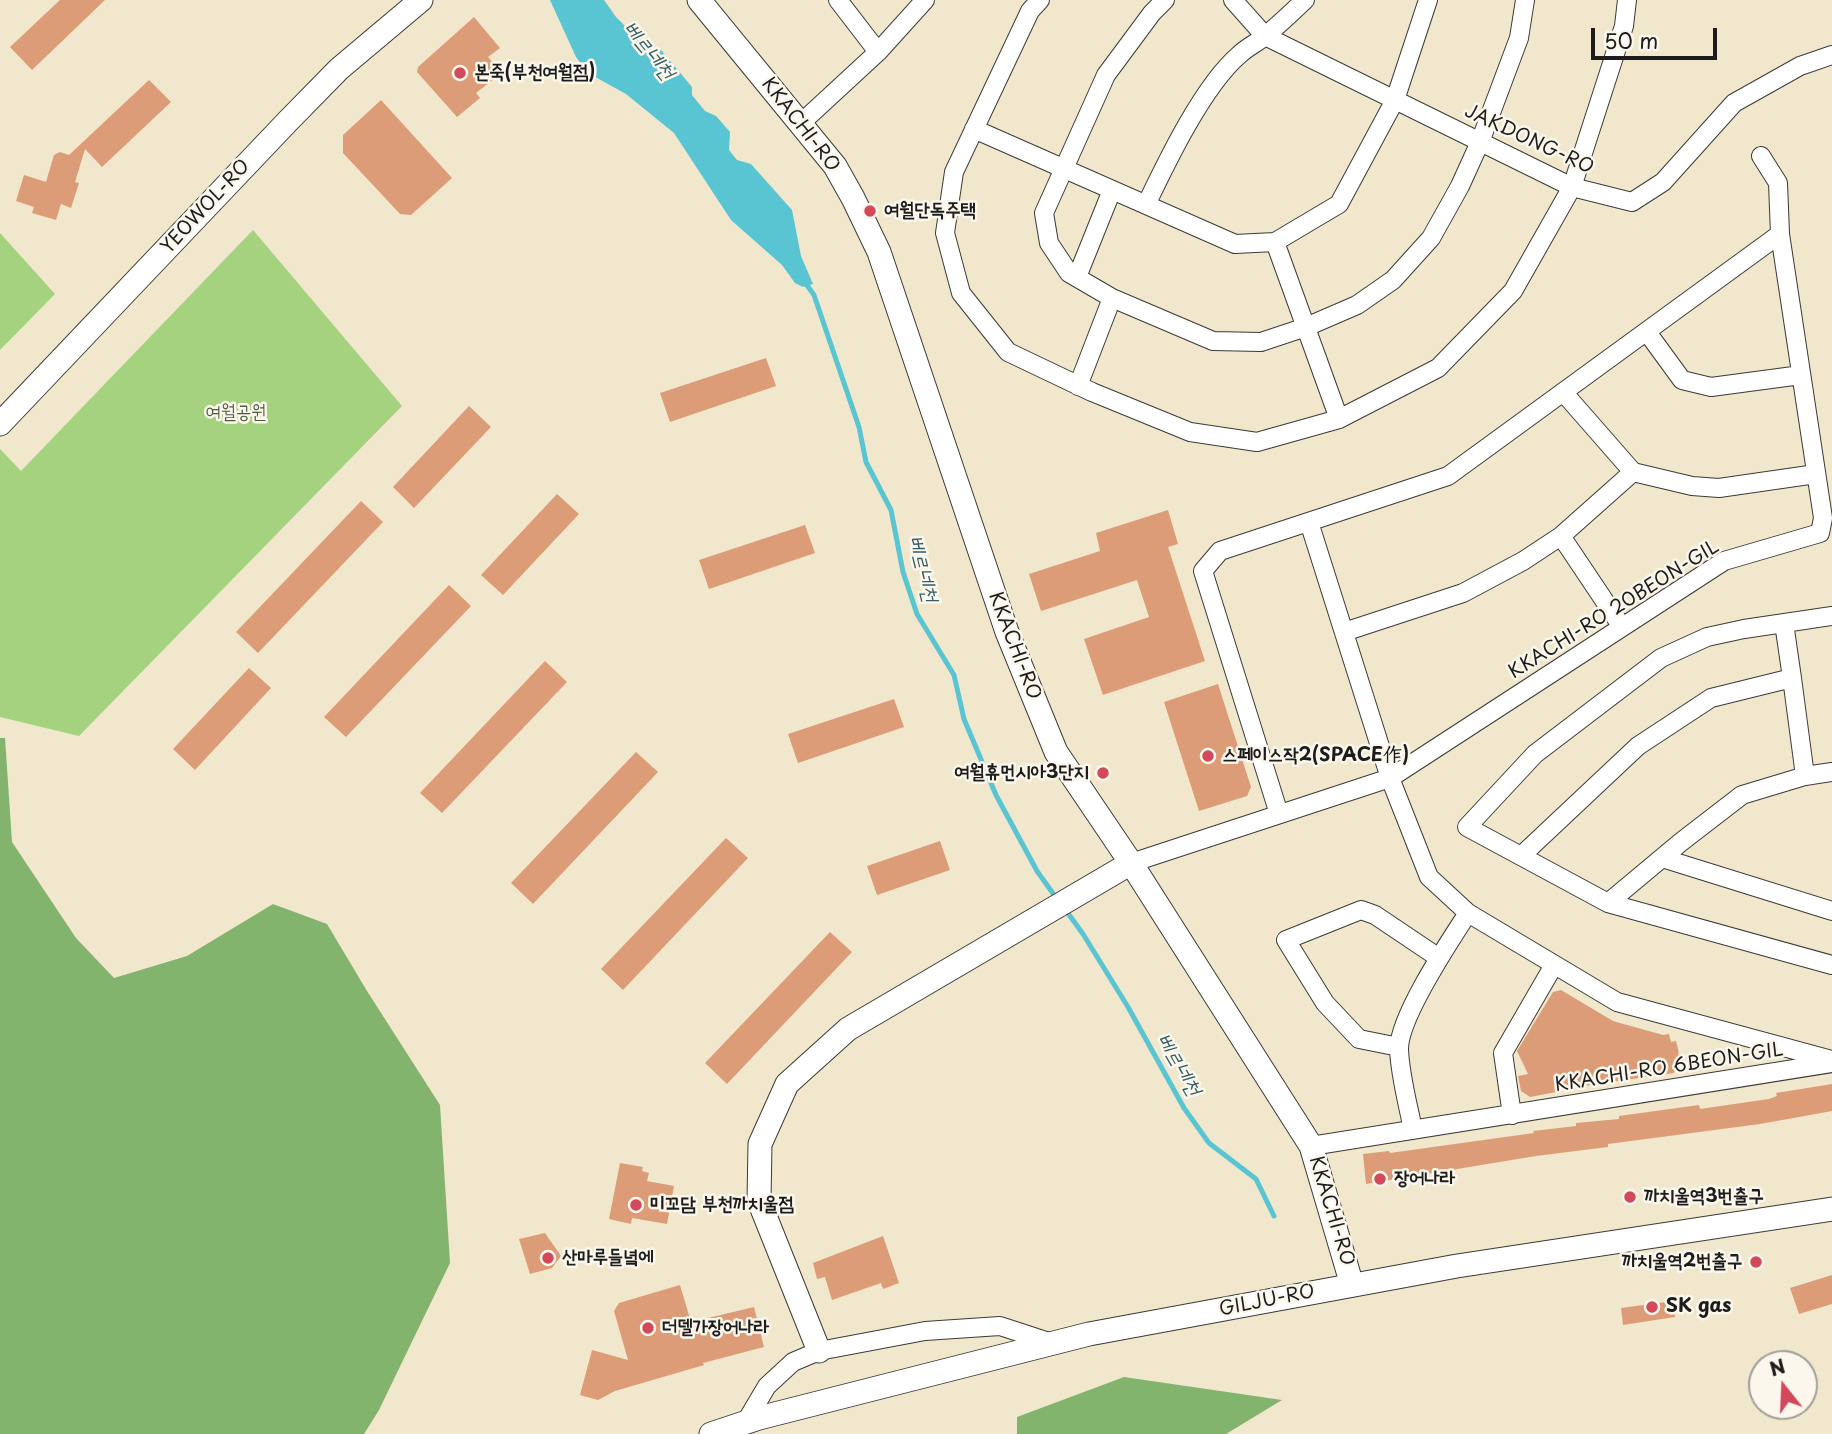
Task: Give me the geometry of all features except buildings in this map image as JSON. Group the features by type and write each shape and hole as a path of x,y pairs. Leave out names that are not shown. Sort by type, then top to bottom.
{"street":[{"name":"YEOWOL-RO","path":"0,424 322,86 421,0"},
{"name":"KKACHI-RO","path":"699,0 835,166 853,198 879,252 1007,632 1056,752 1131,863 1311,1146 1352,1285"},
{"path":"838,0 878,52"},
{"path":"800,124 878,52 925,0"},
{"path":"1040,0 1030,11 954,172 945,233 961,293 1008,352 1078,386 1190,432 1257,442 1339,419 1438,368 1513,291 1572,187 1623,26 1627,0"},
{"path":"1165,0 1152,13 1106,75 1044,213 1049,243 1069,273 1112,298 1213,341 1261,342 1306,327 1357,305 1393,280 1431,238 1460,186 1480,142 1519,38 1525,0"},
{"name":"JAKDONG-RO","path":"1233,0 1265,36 1572,187 1632,202 1663,182 1734,103 1800,66 1832,55"},
{"path":"1146,205 1174,149 1206,95 1238,55 1265,36 1305,0"},
{"path":"974,129 1235,244 1275,242 1339,204 1395,100 1428,0"},
{"name":"KKACHI-RO 20BEON-GIL","path":"1131,863 1390,778 1724,561 1820,533 1823,517 1780,234 1777,183 1761,156"},
{"path":"1077,277 1112,190"},
{"path":"1279,814 1203,571 1220,551 1448,476 1780,234"},
{"path":"1275,242 1339,419"},
{"path":"1078,386 1112,298"},
{"path":"1647,332 1682,380 1711,387 1801,374"},
{"path":"1563,392 1633,472 1692,486 1719,488 1816,474"},
{"path":"1344,632 1463,593 1523,561 1561,537 1633,472"},
{"path":"1309,522 1390,778 1429,877 1468,913 1617,1002 1832,1062"},
{"path":"1561,537 1622,627"},
{"path":"1832,616 1707,637 1661,658 1535,754 1467,827 1608,903 1832,965"},
{"path":"1784,623 1805,776"},
{"path":"1521,856 1638,746 1712,698 1792,678"},
{"path":"1608,903 1742,795 1805,776 1832,772"},
{"path":"1662,858 1832,911"},
{"path":"819,1351 760,1201 760,1144 787,1084 848,1029 1131,863"},
{"path":"1399,1047 1359,1039 1325,1003 1286,940 1361,909 1375,915 1439,958"},
{"path":"1413,1130 1399,1047 1407,1020 1439,958 1468,913"},
{"path":"1512,1115 1503,1053 1554,965"},
{"name":"KKACHI-RO 6BEON-GIL","path":"1311,1146 1832,1062"},
{"name":"GILJU-RO","path":"711,1434 1089,1334 1457,1266 1832,1209"},
{"path":"745,1423 768,1386 793,1362 819,1351 925,1331 1000,1325 1052,1343"}],"green space":[{"name":"여월공원","path":"253,230 402,406 79,736 0,717 0,449 21,471"},
{"path":"0,233 55,294 0,350"},
{"path":"0,738 5,738 12,842 76,938 114,978 187,956 273,904 327,924 440,1105 450,1263 379,1410 364,1434 0,1434"},
{"path":"1124,1377 1282,1400 1226,1434 1017,1434 1017,1417"}],"water":[{"path":"550,0 604,0 633,34 661,50 692,87 692,95 705,111 716,116 730,132 729,150 737,160 751,164 792,210 801,256 813,284 803,287 795,283 782,265 731,220 674,133 626,94 588,73 576,57"}],"waterway":[{"name":"베르네천","path":"804,281 814,295 859,427 866,462 891,510 903,572 917,614 954,675 964,719 996,795 1037,871 1057,899"},
{"name":"베르네천","path":"1065,909 1128,1007 1184,1108 1209,1143 1256,1179 1274,1216"}],"place":[{"name":"본죽(부천여월점)","path":"460,73"},
{"name":"여월단독주택","path":"870,211"},
{"name":"스페이스작2(SPACE作)","path":"1208,756"},
{"name":"여월휴먼시아3단지","path":"1103,773"},
{"name":"장어나라","path":"1380,1179"},
{"name":"까치울역3번출구","path":"1630,1197"},
{"name":"미꼬담 부천까치울점","path":"636,1205"},
{"name":"산마루들녘에","path":"548,1258"},
{"name":"까치울역2번출구","path":"1756,1262"},
{"name":"SK gas","path":"1652,1307"},
{"name":"더델가장어나라","path":"648,1328"}]}
